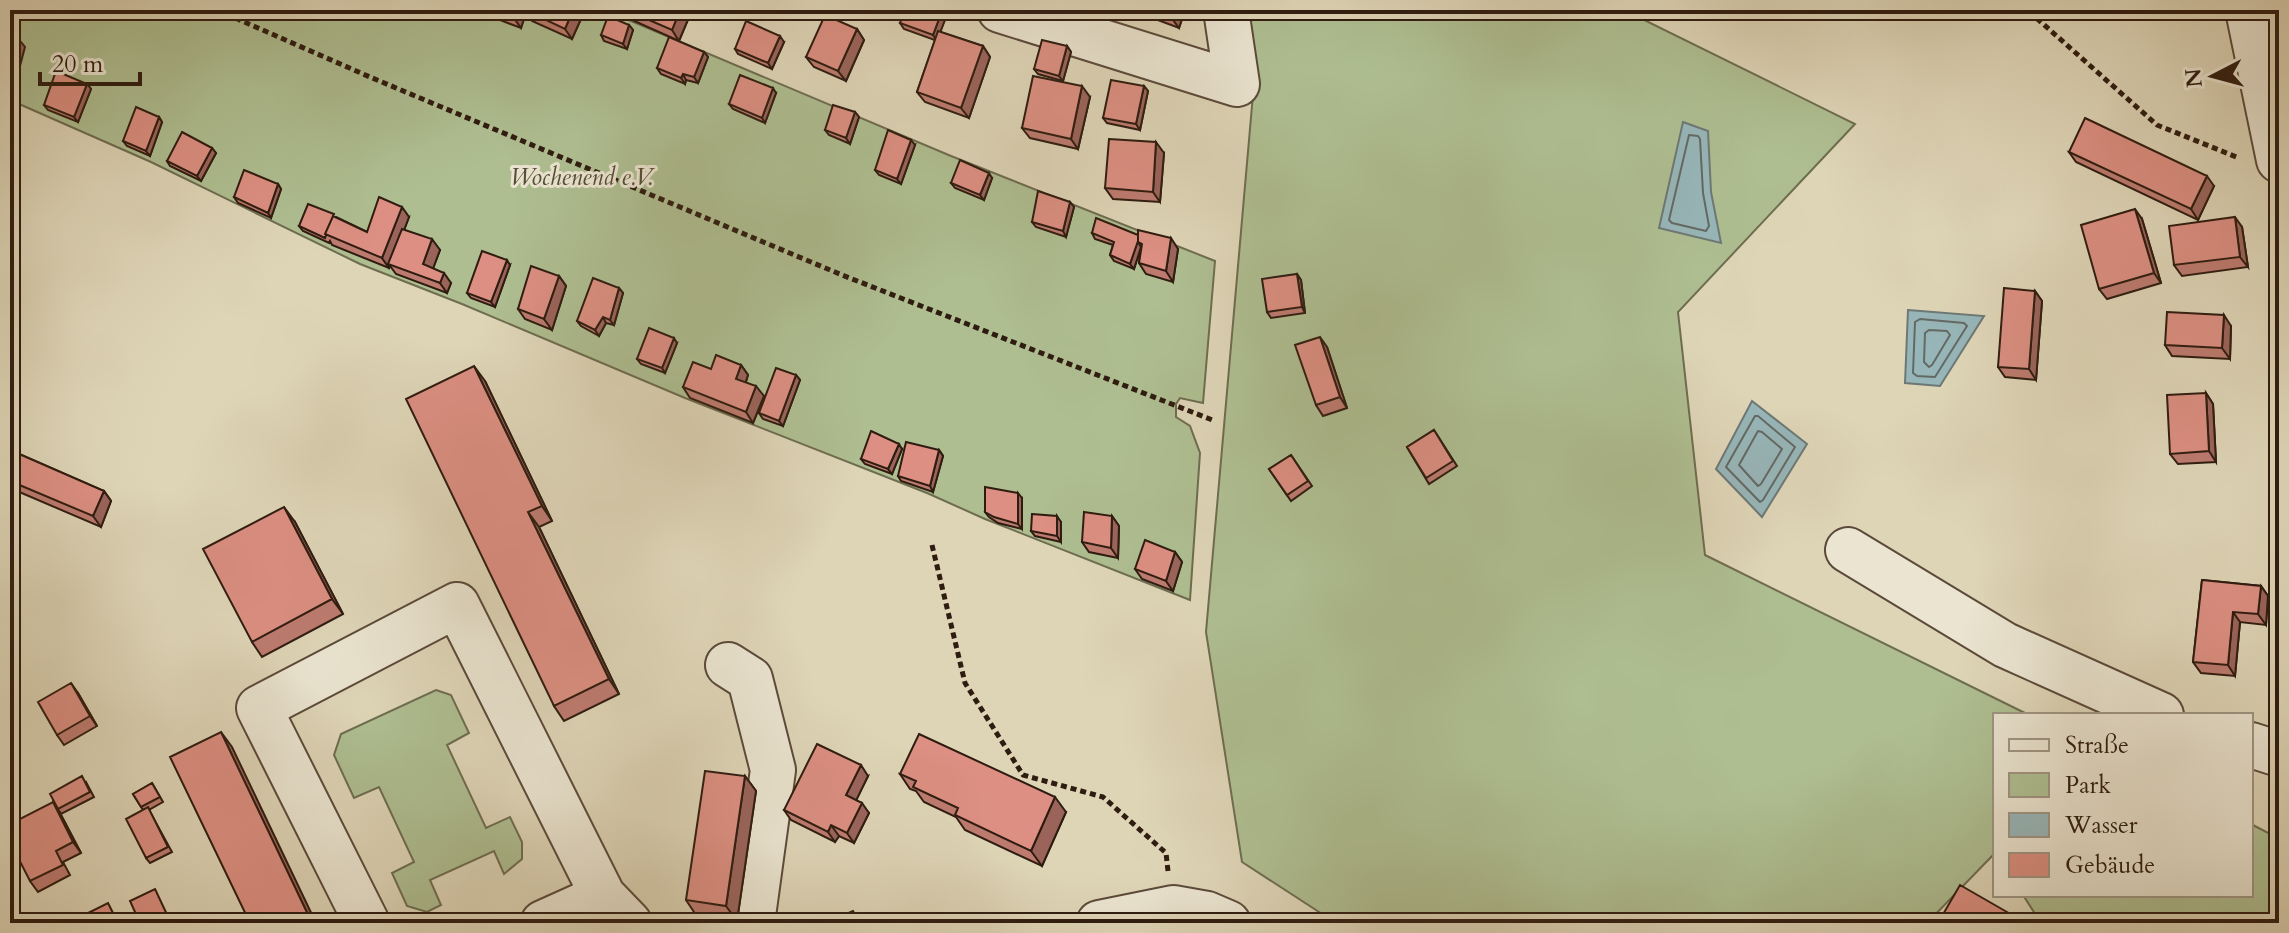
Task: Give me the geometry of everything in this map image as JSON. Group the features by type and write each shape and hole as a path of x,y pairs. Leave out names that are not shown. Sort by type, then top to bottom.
{"street":[{"path":"1000,10 1237,84 1226,10"},
{"path":"2248,10 2265,162"},
{"path":"1848,550 2005,645 2157,713"},
{"path":"367,923 259,708 457,605 616,910 543,923"},
{"path":"728,665 750,679 773,770 752,923"},
{"path":"2253,746 2279,754"},
{"path":"1099,923 1173,908 1207,914 1228,923"}],"path":[{"path":"217,10 827,269 1215,421"},
{"path":"2033,10 2033,15 2157,125 2265,162"},
{"path":"932,545 965,683 1023,775 1103,797 1166,853 1173,908"}],"green space":[{"name":"Wochenend e.V.","path":"10,10 605,10 951,156 1215,261 1203,403 1180,398 1176,404 1176,417 1190,426 1200,453 1190,600 360,264 151,162 10,100"},
{"path":"1248,10 1624,10 1855,124 1678,312 1705,555 2025,713 1993,713 1993,855 1927,923 1336,923 1242,862 1206,632 1256,60"},
{"path":"436,690 451,695 469,733 447,745 486,828 510,817 522,842 522,859 504,874 494,851 430,880 441,905 427,912 407,906 392,873 414,862 379,787 354,798 334,755 341,734"},
{"path":"2253,825 2278,838 2274,923 2041,923 2024,897 2253,897"}],"water":[{"path":"1683,122 1708,131 1711,192 1721,243 1659,228"},
{"path":"1908,310 1984,316 1940,386 1905,383"},
{"path":"1752,401 1807,444 1762,517 1716,469"}],"building":[{"path":"494,10 516,10 514,18"},
{"path":"525,10 573,10 565,29"},
{"path":"626,10 680,10 672,30"},
{"path":"905,10 942,11 933,35 900,23"},
{"path":"1152,10 1174,10 1171,17"},
{"path":"825,15 857,29 838,71 806,57"},
{"path":"608,16 629,25 623,44 601,35"},
{"path":"746,21 780,36 768,63 735,49"},
{"path":"938,31 983,46 961,108 917,92"},
{"path":"10,35 17,37 10,64"},
{"path":"669,37 704,52 694,77 683,74 681,78 657,68"},
{"path":"1042,40 1067,46 1059,76 1034,69"},
{"path":"56,71 87,84 74,117 44,105"},
{"path":"740,75 773,88 762,118 729,104"},
{"path":"1033,76 1082,86 1071,139 1022,128"},
{"path":"1111,80 1144,86 1136,124 1103,118"},
{"path":"833,105 855,112 846,138 825,130"},
{"path":"136,107 159,117 146,151 123,141"},
{"path":"2085,118 2207,176 2191,209 2069,152"},
{"path":"888,130 911,140 897,179 875,170"},
{"path":"182,132 212,148 197,176 167,161"},
{"path":"1109,139 1156,142 1153,192 1105,188"},
{"path":"960,160 989,173 980,195 951,183"},
{"path":"244,170 278,184 268,213 234,197"},
{"path":"1038,191 1070,202 1063,231 1032,222"},
{"path":"379,197 402,207 382,258 325,234 333,216 367,232"},
{"path":"308,204 334,214 325,238 299,226"},
{"path":"2135,209 2154,273 2099,289 2081,225"},
{"path":"2235,217 2240,257 2174,265 2169,226"},
{"path":"1096,218 1138,235 1130,264 1110,255 1114,242 1092,233"},
{"path":"402,229 432,239 423,264 444,273 440,283 388,264"},
{"path":"1138,230 1171,238 1166,271 1139,263 1142,244 1138,242"},
{"path":"482,251 507,260 491,302 467,293"},
{"path":"531,266 559,276 544,319 518,309"},
{"path":"1297,274 1302,307 1267,312 1262,279"},
{"path":"593,278 619,288 610,320 603,317 595,330 577,321"},
{"path":"2004,288 2035,291 2029,369 1998,367"},
{"path":"2167,312 2224,315 2222,348 2165,345"},
{"path":"649,328 674,338 662,368 637,359"},
{"path":"1320,337 1340,397 1316,405 1295,345"},
{"path":"716,355 741,365 736,379 756,386 746,412 683,387 693,362 711,369"},
{"path":"474,366 542,506 528,512 609,679 554,706 406,399"},
{"path":"776,368 796,375 779,421 759,413"},
{"path":"2206,393 2209,451 2170,454 2167,395"},
{"path":"1434,430 1453,461 1426,478 1407,447"},
{"path":"871,431 899,444 888,469 861,459"},
{"path":"906,442 939,450 930,486 898,476"},
{"path":"10,450 104,491 93,516 10,481"},
{"path":"1291,455 1308,481 1287,495 1269,469"},
{"path":"985,487 1018,493 1018,524 985,512"},
{"path":"284,507 332,599 252,642 203,549"},
{"path":"1084,512 1112,516 1111,548 1082,542"},
{"path":"1032,514 1057,516 1057,536 1031,531"},
{"path":"1145,540 1175,552 1166,581 1135,569"},
{"path":"2202,580 2261,586 2258,614 2233,612 2228,665 2193,662"},
{"path":"71,683 90,716 57,735 38,702"},
{"path":"221,732 312,923 250,923 170,757"},
{"path":"919,734 1055,797 1031,851 955,815 958,808 913,787 916,781 900,774"},
{"path":"817,744 861,765 846,795 862,803 847,833 831,825 828,832 784,810"},
{"path":"705,771 745,776 726,906 686,900"},
{"path":"82,776 90,792 58,809 50,794"},
{"path":"152,783 160,797 141,807 133,794"},
{"path":"53,802 73,842 56,851 63,865 30,881 10,842 10,824"},
{"path":"148,807 168,847 146,858 126,819"},
{"path":"1960,885 2026,923 1938,923"},
{"path":"155,889 171,923 140,923 130,901"},
{"path":"108,903 118,923 68,923"},
{"path":"853,911 859,923 825,923"}]}
